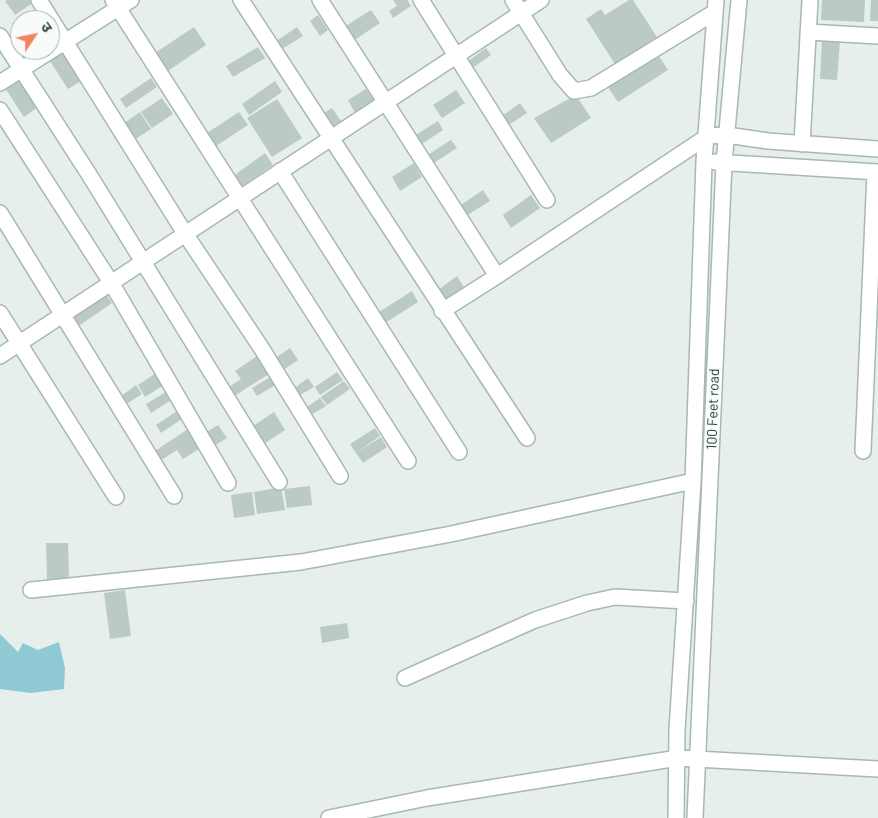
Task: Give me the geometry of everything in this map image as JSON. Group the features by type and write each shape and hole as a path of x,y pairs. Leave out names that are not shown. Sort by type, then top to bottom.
{"street":[{"path":"39,0 186,235 262,349 340,476"},
{"path":"241,0 330,140 527,438"},
{"path":"320,0 497,276"},
{"path":"421,0 547,200"},
{"path":"0,356 330,140 384,101 455,54 517,6 541,0"},
{"name":"100 Feet road","path":"695,818 724,163 739,0"},
{"path":"802,144 810,0"},
{"path":"0,83 121,3 239,200 408,461"},
{"path":"517,6 568,86 574,91 591,88 716,6"},
{"name":"100 Feet road","path":"676,818 677,730 693,481 704,162 708,136 716,6"},
{"path":"808,32 878,36"},
{"path":"0,36 144,263 279,482"},
{"path":"0,110 112,284 228,483"},
{"path":"442,311 708,136 727,135 802,144 878,149"},
{"path":"704,162 876,172 863,451"},
{"path":"280,171 459,452"},
{"path":"0,213 174,496"},
{"path":"0,313 116,497"},
{"path":"32,590 310,560 451,534 693,481"},
{"path":"405,678 536,620 587,603 615,597 686,602"},
{"path":"329,818 428,798 678,758 878,769"}],"water":[{"path":"0,634 18,652 23,643 38,650 59,642 65,668 64,689 31,693 0,689"}],"building":[{"path":"33,0 34,2 22,10 11,10 5,1"},
{"path":"393,0 407,0 411,6 393,18 389,11 397,6"},
{"path":"629,0 633,0 657,37 615,64 586,19 601,9 605,15"},
{"path":"822,0 865,0 864,22 821,20"},
{"path":"871,0 878,0 878,21 870,21"},
{"path":"371,10 380,23 350,43 341,29"},
{"path":"318,15 328,30 320,36 310,21"},
{"path":"194,27 206,45 165,73 152,55"},
{"path":"297,27 303,36 277,52 272,44"},
{"path":"822,40 840,41 837,80 820,79"},
{"path":"258,47 265,58 233,77 226,66"},
{"path":"486,48 491,55 471,69 467,62"},
{"path":"655,50 668,70 618,102 605,83"},
{"path":"66,51 84,79 68,89 50,61 60,60 60,55"},
{"path":"18,78 38,107 24,117 5,88"},
{"path":"151,78 157,87 126,108 120,99"},
{"path":"275,81 282,92 249,115 242,104"},
{"path":"366,89 374,100 355,113 348,100"},
{"path":"456,90 465,103 442,118 433,105"},
{"path":"576,95 591,118 551,143 534,118"},
{"path":"162,98 173,114 152,128 141,112"},
{"path":"277,99 302,138 272,157 247,118"},
{"path":"520,103 527,113 504,128 498,119"},
{"path":"332,108 341,121 325,131 316,118"},
{"path":"140,112 151,129 131,142 120,126"},
{"path":"239,112 248,125 210,150 201,137"},
{"path":"438,121 443,130 417,147 411,138"},
{"path":"451,140 457,148 429,166 423,158"},
{"path":"265,153 273,165 239,188 232,177"},
{"path":"414,163 422,177 400,191 392,177"},
{"path":"483,190 490,201 461,219 455,209"},
{"path":"531,195 540,208 511,228 503,215"},
{"path":"457,276 465,289 442,303 434,293"},
{"path":"412,291 418,302 382,325 376,314"},
{"path":"106,294 112,303 76,328 69,319"},
{"path":"290,348 298,360 279,373 271,361"},
{"path":"257,356 269,374 231,398 226,389 241,379 235,371"},
{"path":"159,371 167,383 145,397 138,385"},
{"path":"337,372 343,380 320,395 315,387"},
{"path":"272,376 277,384 257,396 252,388"},
{"path":"308,378 314,387 297,397 292,390"},
{"path":"344,381 350,389 327,405 321,397"},
{"path":"136,385 142,394 125,405 120,397"},
{"path":"169,390 174,398 151,413 146,404"},
{"path":"320,398 326,406 309,416 304,409"},
{"path":"180,409 185,417 161,433 156,425"},
{"path":"274,412 285,430 264,444 253,426"},
{"path":"218,425 227,438 211,448 202,435"},
{"path":"191,427 204,446 183,459 177,450 158,462 152,453"},
{"path":"375,428 380,436 356,453 350,444"},
{"path":"381,437 387,447 363,463 356,453"},
{"path":"310,486 312,505 287,508 284,489"},
{"path":"281,487 285,510 257,514 254,492"},
{"path":"252,492 255,515 234,518 231,495"},
{"path":"46,543 68,543 69,579 47,580"},
{"path":"125,590 131,636 110,639 104,593"},
{"path":"347,623 349,638 322,643 320,627"}]}
